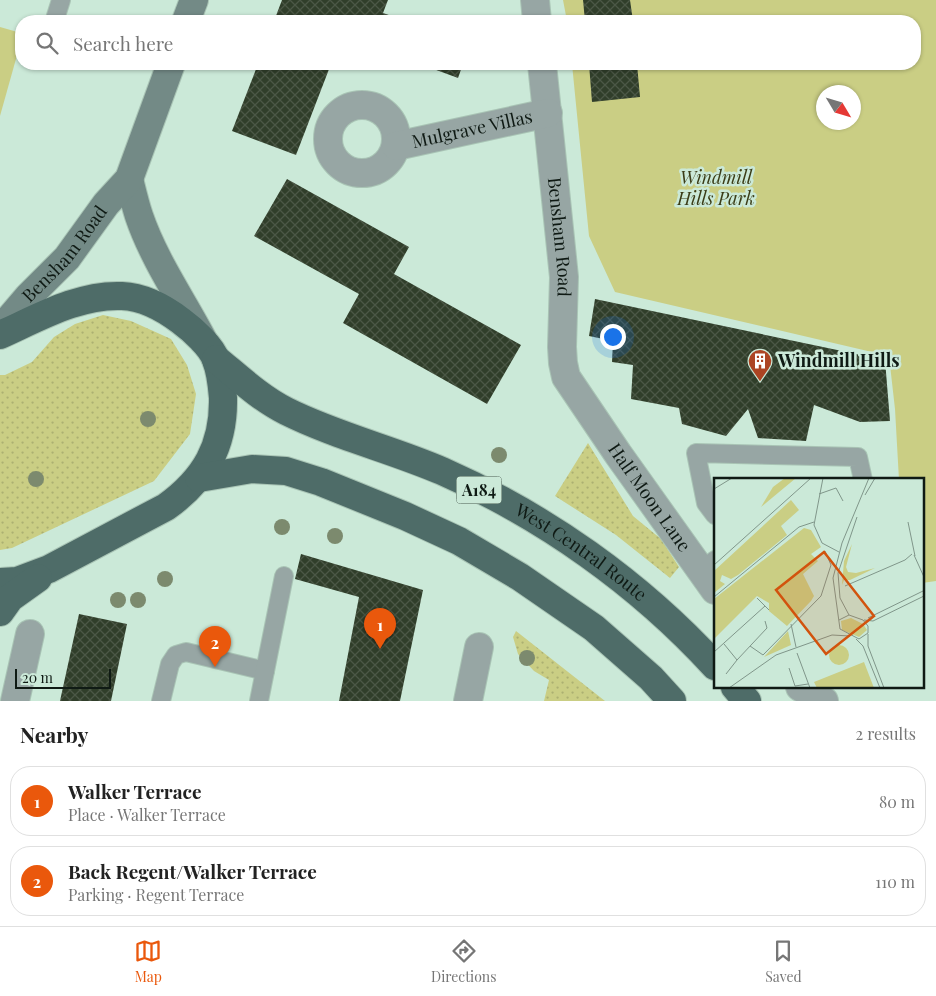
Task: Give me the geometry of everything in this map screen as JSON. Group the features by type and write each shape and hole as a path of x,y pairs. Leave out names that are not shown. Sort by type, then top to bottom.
{"highway":[{"name":"West Central Route","path":"0,335 80,301 101,296 124,296 150,302 166,310 188,326 211,352 252,388 285,411 442,471 521,512 583,550 641,595 702,651 714,665"},
{"path":"0,582 17,581 49,569 166,507 182,496 199,478 217,446 223,419 222,388 211,352"},
{"path":"199,478 252,469 286,471 321,482 388,509 459,541 520,577 594,628 651,678 672,701"},
{"path":"0,612 10,598 49,569"},
{"path":"735,688 747,701"}],"main road":[{"path":"188,15 194,0"},
{"name":"Bensham Road","path":"0,330 28,297 66,258 106,204 129,179 169,70"},
{"path":"129,179 139,216 152,247 211,352"}],"street":[{"path":"535,0 536,15"},
{"name":"Bensham Road","path":"543,70 564,277 563,363 566,377 585,405"},
{"name":"Mulgrave Villas","path":"396,146 548,113"},
{"name":"Half Moon Lane","path":"585,405 710,574"},
{"path":"16,701 30,634"},
{"path":"468,701 479,647"},
{"path":"802,688 824,701"}],"lane":[{"path":"56,15 61,0"},
{"path":"714,514 706,503 696,453 858,457 863,478"},
{"path":"259,701 284,576"},
{"path":"161,701 170,664 176,655 186,652 265,671"}],"green space":[{"name":"Windmill Hills Park","path":"563,0 936,0 936,581 924,583 924,478 899,478 895,409 889,356 615,292 589,236 573,70 921,70 921,15 566,15"},
{"path":"0,27 15,31 15,62 0,116"},
{"path":"103,315 131,321 171,339 187,365 196,394 190,434 154,481 12,548 0,550 0,375 5,375 32,362 54,337 75,324"},
{"path":"588,443 633,516 661,539 679,567 670,578 616,535 555,496"},
{"path":"516,631 605,701 544,701 549,680 534,671 518,654 513,637"}],"building":[{"path":"282,0 388,0 383,13 389,15 276,15"},
{"path":"583,0 630,0 632,15 584,15"},
{"path":"256,70 329,70 296,155 232,131"},
{"path":"436,70 461,70 458,78"},
{"path":"589,70 638,70 640,97 592,102"},
{"path":"287,179 409,247 394,274 521,345 487,404 343,323 359,294 254,236"},
{"name":"Windmill Hills","path":"595,299 885,360 890,421 860,422 814,405 806,441 758,438 748,409 726,436 682,424 679,408 631,399 633,365 612,362 613,341 589,336"},
{"path":"301,554 423,590 400,701 339,701 359,597 295,579"},
{"path":"79,614 127,624 111,701 60,701"}],"place":[{"name":"Windmill Hills","path":"760,382"},
{"name":"Walker Terrace","path":"380,649"},
{"name":"Back Regent/Walker Terrace","path":"215,667"}]}
